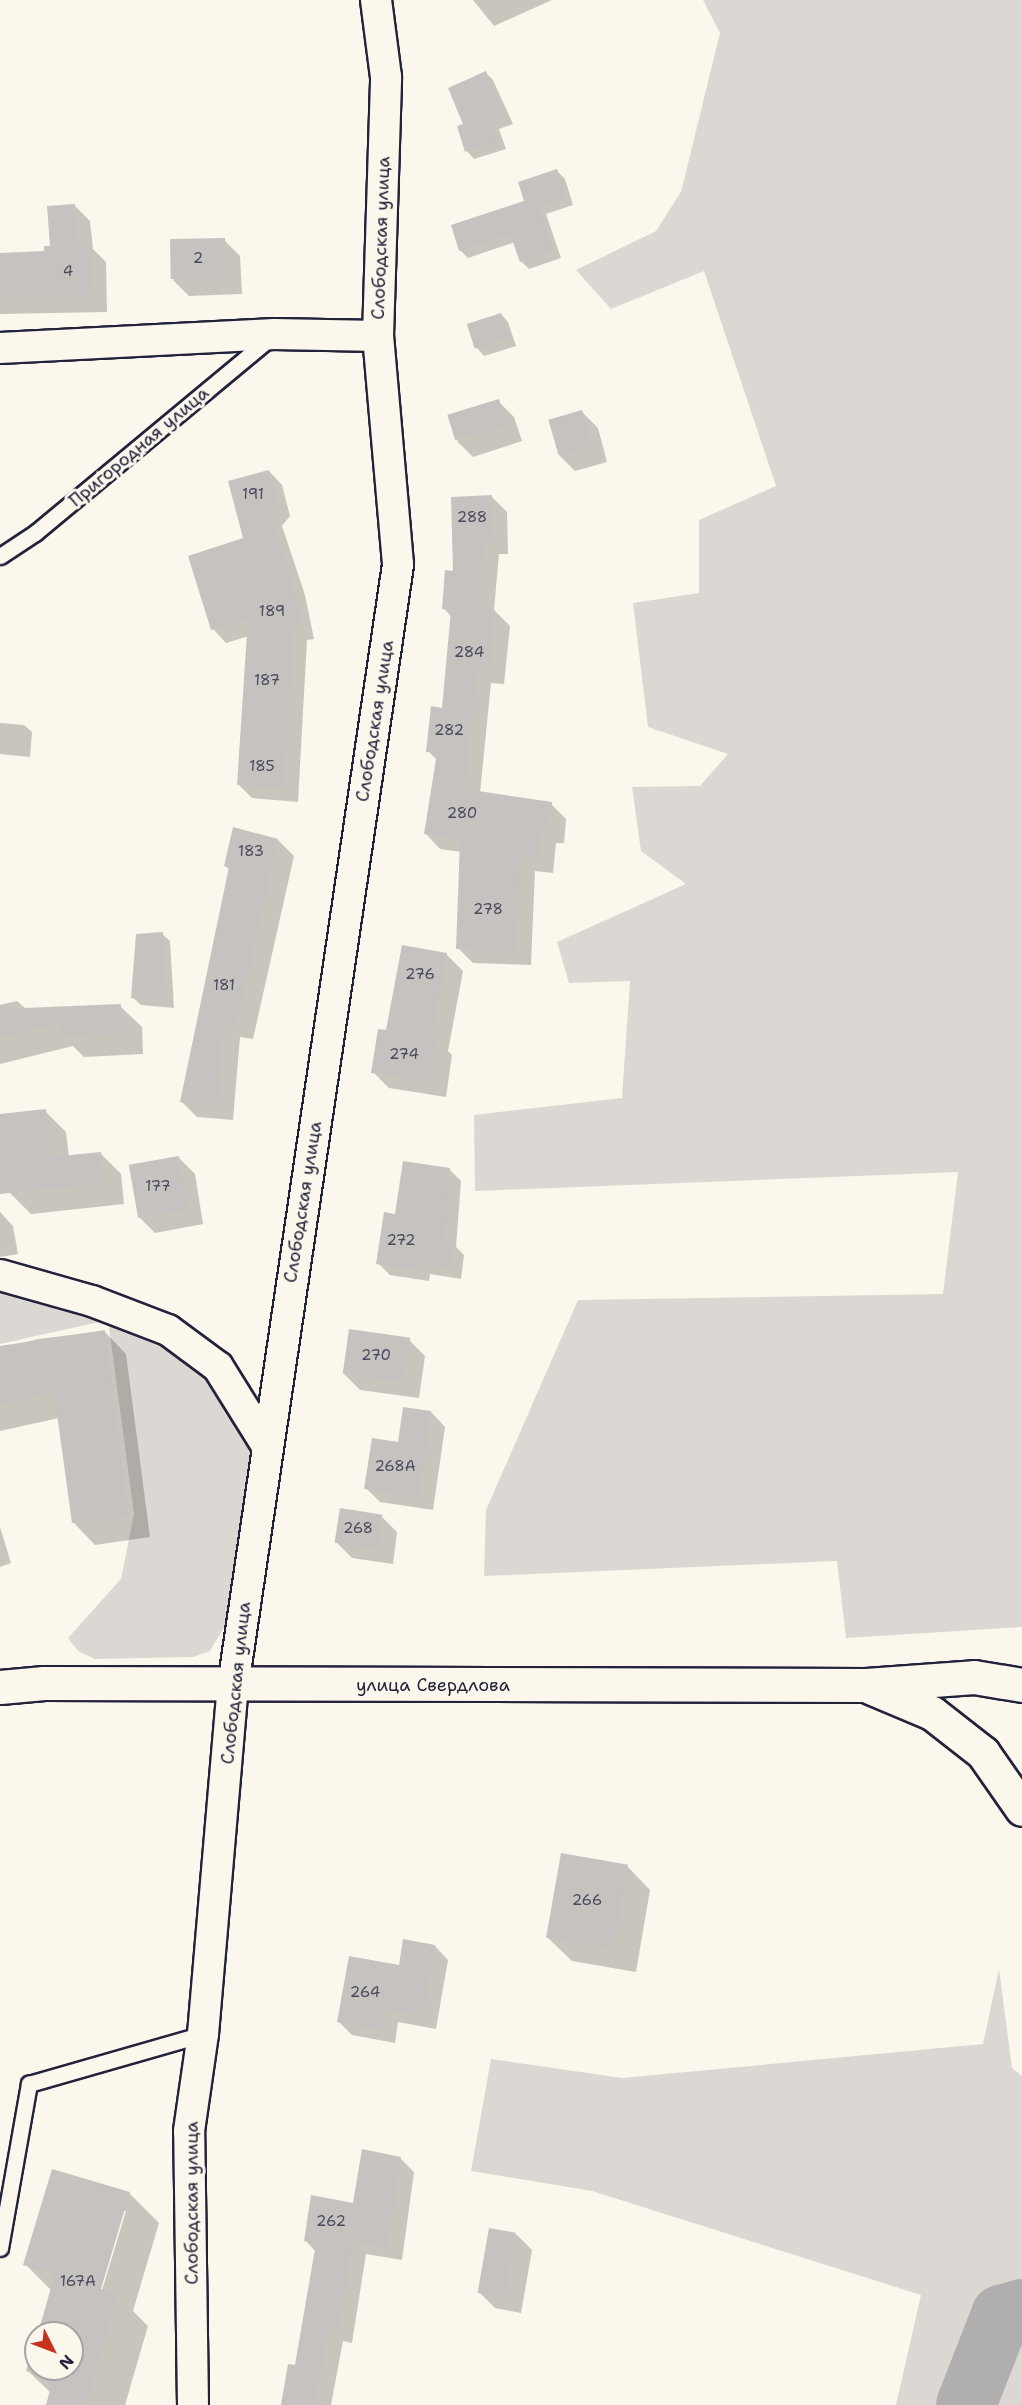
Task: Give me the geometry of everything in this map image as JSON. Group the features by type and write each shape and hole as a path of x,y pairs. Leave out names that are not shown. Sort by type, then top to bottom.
{"main road":[{"name":"улица Свердлова","path":"0,1687 44,1683 233,1686 866,1685 974,1677 1022,1684"},
{"name":"улица Свердлова","path":"866,1685 932,1713 974,1746 1022,1809"}],"street":[{"name":"Слободская улица","path":"193,2405 189,2131 203,2034 233,1686 266,1444 398,564 378,336 386,77 376,0"},
{"path":"0,348 275,334 378,336"},
{"path":"0,1275 92,1301 168,1330 218,1367 266,1444"}],"lane":[{"name":"Пригородная улица","path":"0,556 35,533 275,334"},
{"path":"0,2248 29,2085 203,2034"}],"shaded area":[{"path":"703,0 1022,0 1022,1627 846,1638 837,1561 484,1576 486,1510 578,1300 943,1294 958,1172 475,1191 474,1115 622,1098 630,981 569,983 557,942 686,884 641,851 632,787 700,786 728,754 648,727 633,603 699,593 699,520 776,486 704,271 611,309 576,270 656,231 681,192 720,33"},
{"path":"0,1289 93,1311 165,1346 215,1385 254,1458 226,1624 210,1651 193,1657 95,1659 78,1651 68,1638 121,1579 134,1514 108,1320 0,1344"},
{"path":"999,1969 1012,2068 1022,2076 1022,2293 989,2303 976,2405 896,2405 921,2295 592,2191 471,2171 491,2059 622,2078 983,2044"},
{"path":"1022,2320 1022,2405 989,2405 1009,2324"}],"building":[{"path":"486,71 506,117 493,121 499,141 465,152 457,126 463,124 448,88"},
{"path":"557,169 566,197 539,207 554,251 520,262 510,234 459,251 451,225 524,201 518,182"},
{"path":"75,204 79,246 91,245 92,297 0,297 0,253 44,251 44,246 50,246 47,206"},
{"path":"225,238 226,278 171,279 170,239"},
{"path":"501,313 509,338 475,349 467,324"},
{"path":"499,399 507,425 455,441 447,415"},
{"path":"582,410 592,446 559,455 548,420"},
{"path":"269,470 277,501 269,511 292,580 301,625 294,627 284,789 237,785 248,618 211,630 188,556 243,538 228,481"},
{"path":"492,495 494,539 484,540 478,608 495,610 490,670 477,669 465,789 552,802 549,829 541,829 539,859 520,857 517,951 456,949 460,840 424,834 437,753 426,752 431,706 442,708 451,610 442,609 445,570 453,571 451,497"},
{"path":"233,827 278,839 237,1024 224,1022 217,1105 180,1102 229,867 224,866"},
{"path":"163,932 167,1001 131,998 136,934"},
{"path":"402,945 447,953 432,1037 436,1037 430,1081 371,1073 378,1029 386,1030"},
{"path":"121,1004 122,1033 61,1036 60,1023 0,1038 0,1009"},
{"path":"46,1109 51,1157 101,1152 104,1183 0,1194 0,1114"},
{"path":"179,1156 188,1209 138,1218 129,1165"},
{"path":"403,1161 450,1168 446,1195 451,1196 444,1240 453,1242 449,1268 418,1263 417,1270 376,1264 384,1212 395,1214"},
{"path":"349,1329 410,1338 404,1382 343,1374"},
{"path":"105,1330 129,1516 72,1523 54,1392 0,1404 0,1346"},
{"path":"403,1407 431,1411 419,1497 364,1489 372,1438 398,1442"},
{"path":"340,1508 382,1515 377,1549 335,1543"},
{"path":"561,1853 628,1865 613,1950 546,1938"},
{"path":"403,1939 435,1945 423,2017 385,2009 381,2030 337,2022 349,1956 399,1965"},
{"path":"362,2149 401,2157 388,2247 353,2241 339,2330 329,2328 315,2405 281,2405 288,2364 295,2365 316,2243 304,2241 311,2195 353,2203"},
{"path":"52,2169 130,2192 101,2289 118,2294 86,2405 46,2405 52,2381 84,2381 84,2321 41,2321 55,2274 23,2265"},
{"path":"489,2228 516,2233 504,2298 478,2293"}],"waterway":[{"path":"966,2405 1001,2315 1022,2309"}]}
